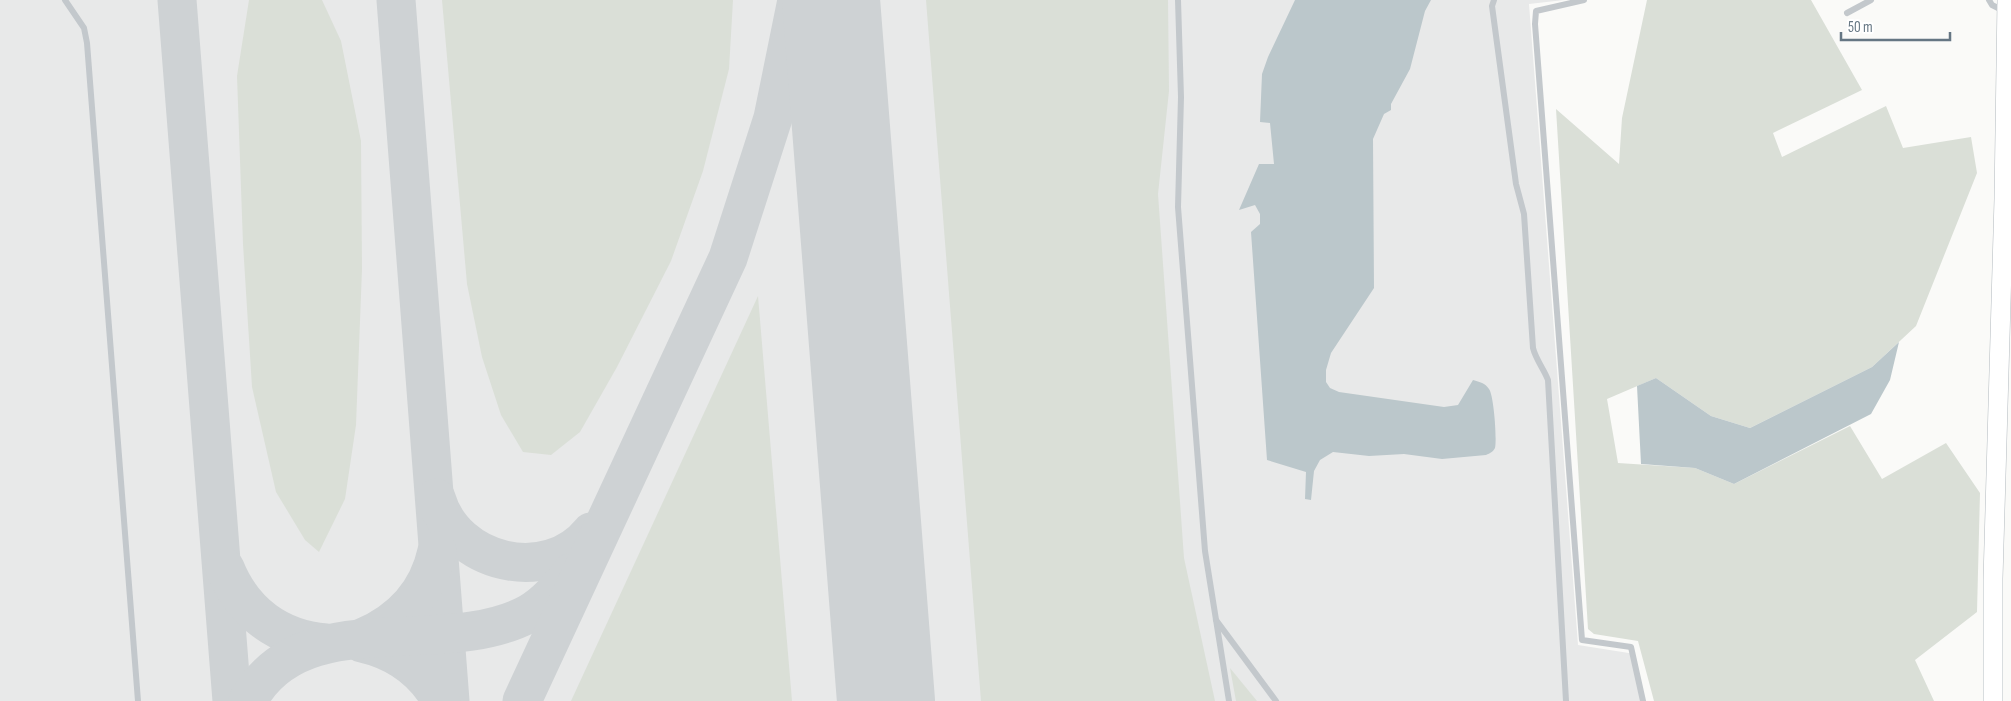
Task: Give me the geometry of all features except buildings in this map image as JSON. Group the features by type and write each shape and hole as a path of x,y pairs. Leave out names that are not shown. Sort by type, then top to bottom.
{"street":[{"path":"1992,701 1993,579 2007,6"}],"lane":[{"path":"65,0 84,28 87,43 138,701"},
{"path":"1178,0 1182,97 1178,207 1205,551 1229,701"},
{"path":"1494,0 1492,6 1516,184 1524,214 1533,348 1536,359 1545,370 1548,380 1566,701"},
{"path":"1584,0 1536,11 1535,24 1582,640 1631,647 1643,701"},
{"path":"1847,13 1870,0"},
{"path":"1989,0 1992,5 2007,6"},
{"path":"1215,618 1276,701"}],"shaded area":[{"path":"0,0 1564,0 1529,4 1578,645 1635,654 1644,701 0,701"},
{"path":"249,0 322,0 341,41 361,141 362,269 356,425 345,499 319,552 305,540 276,492 252,387 243,244 237,76"},
{"path":"442,0 733,0 729,69 703,171 671,261 617,367 580,432 551,455 523,452 501,415 482,357 467,284"},
{"path":"926,0 1168,0 1169,91 1158,194 1184,558 1215,701 981,701"},
{"path":"1295,0 1431,0 1425,11 1410,69 1391,104 1391,110 1384,114 1373,139 1374,288 1331,353 1326,370 1326,382 1330,388 1339,392 1444,407 1458,405 1473,380 1478,381 1486,385 1491,393 1496,436 1495,448 1486,455 1442,459 1404,454 1369,456 1333,452 1320,460 1314,471 1311,500 1305,499 1306,472 1267,460 1251,232 1260,224 1260,214 1255,205 1239,210 1259,164 1274,164 1270,123 1260,122 1262,74"},
{"path":"1647,0 1811,0 1862,90 1773,133 1782,157 1886,106 1903,148 1971,137 1977,173 1916,326 1872,367 1750,428 1711,416 1656,378 1607,399 1618,463 1695,468 1734,484 1850,426 1882,479 1946,443 1980,493 1977,612 1915,660 1934,701 1654,701 1638,641 1594,634 1588,629 1556,109 1619,164 1622,118"},
{"path":"758,296 792,701 571,701"},
{"path":"1899,342 1890,380 1871,414 1734,484 1695,468 1641,464 1637,386 1656,378 1711,416 1750,428 1872,367"},
{"path":"1230,668 1257,701 1236,701"}],"taxiway":[{"path":"177,0 232,701"},
{"path":"396,0 450,701"},
{"path":"522,701 728,258 773,118 797,0"},
{"path":"436,498 446,521 462,539 482,552 504,560 528,562 551,559 572,549 591,532"},
{"path":"362,638 388,624 410,604 427,580 437,551"},
{"path":"225,568 242,598 265,621 293,636 326,643"},
{"path":"248,701 272,671 302,652 337,642 455,633 493,627 535,610 552,595 572,572"},
{"path":"362,643 387,651 408,663 426,680 441,701"}],"runway":[{"path":"831,0 886,701"}]}
